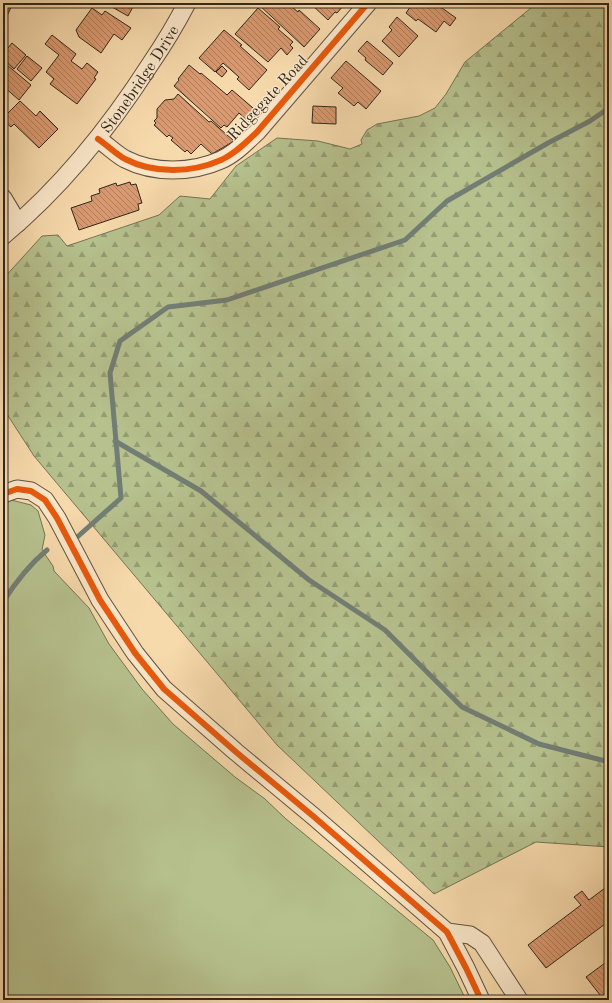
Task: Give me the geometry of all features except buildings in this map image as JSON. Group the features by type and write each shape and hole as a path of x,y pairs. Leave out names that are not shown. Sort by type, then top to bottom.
{"street":[{"name":"Stonebridge Drive","path":"3,236 55,187 98,139 134,90 168,37 186,3"},
{"name":"Ridgegate Road","path":"98,139 125,159 150,168 178,170 200,167 221,160 239,148 257,132 368,3"},
{"path":"3,198 18,223"},
{"path":"3,494 17,489 31,491 45,500 57,518 100,600 135,653 164,689 447,932 481,1000"},
{"path":"447,932 470,935 482,943 519,1000"}],"green space":[{"path":"537,3 609,3 609,847 536,842 434,894 277,745 34,456 3,408 3,279 42,236 58,235 67,246 159,215 180,196 210,199 236,166 277,138 318,141 350,149 362,144 361,140 367,130 377,124 419,116 435,108 446,94 465,62"},
{"path":"11,500 31,505 38,511 45,535 42,550 53,566 54,571 89,608 109,644 142,689 173,724 433,940 450,967 466,1000 3,1000 3,502"}],"waterway":[{"path":"75,539 121,498 110,373 120,341 168,307 227,300 405,240 447,201 548,143 590,121 609,108"},
{"path":"115,441 201,491 309,580 385,630 462,707 539,744 609,762"},
{"path":"3,602 23,574 47,550"}],"cycle path":[{"path":"98,139 125,159 148,167 173,170 186,169 221,160 240,148 257,132 368,3"},
{"path":"3,494 17,489 31,491 45,500 57,518 100,600 135,653 164,689 447,932 481,1000"}]}
